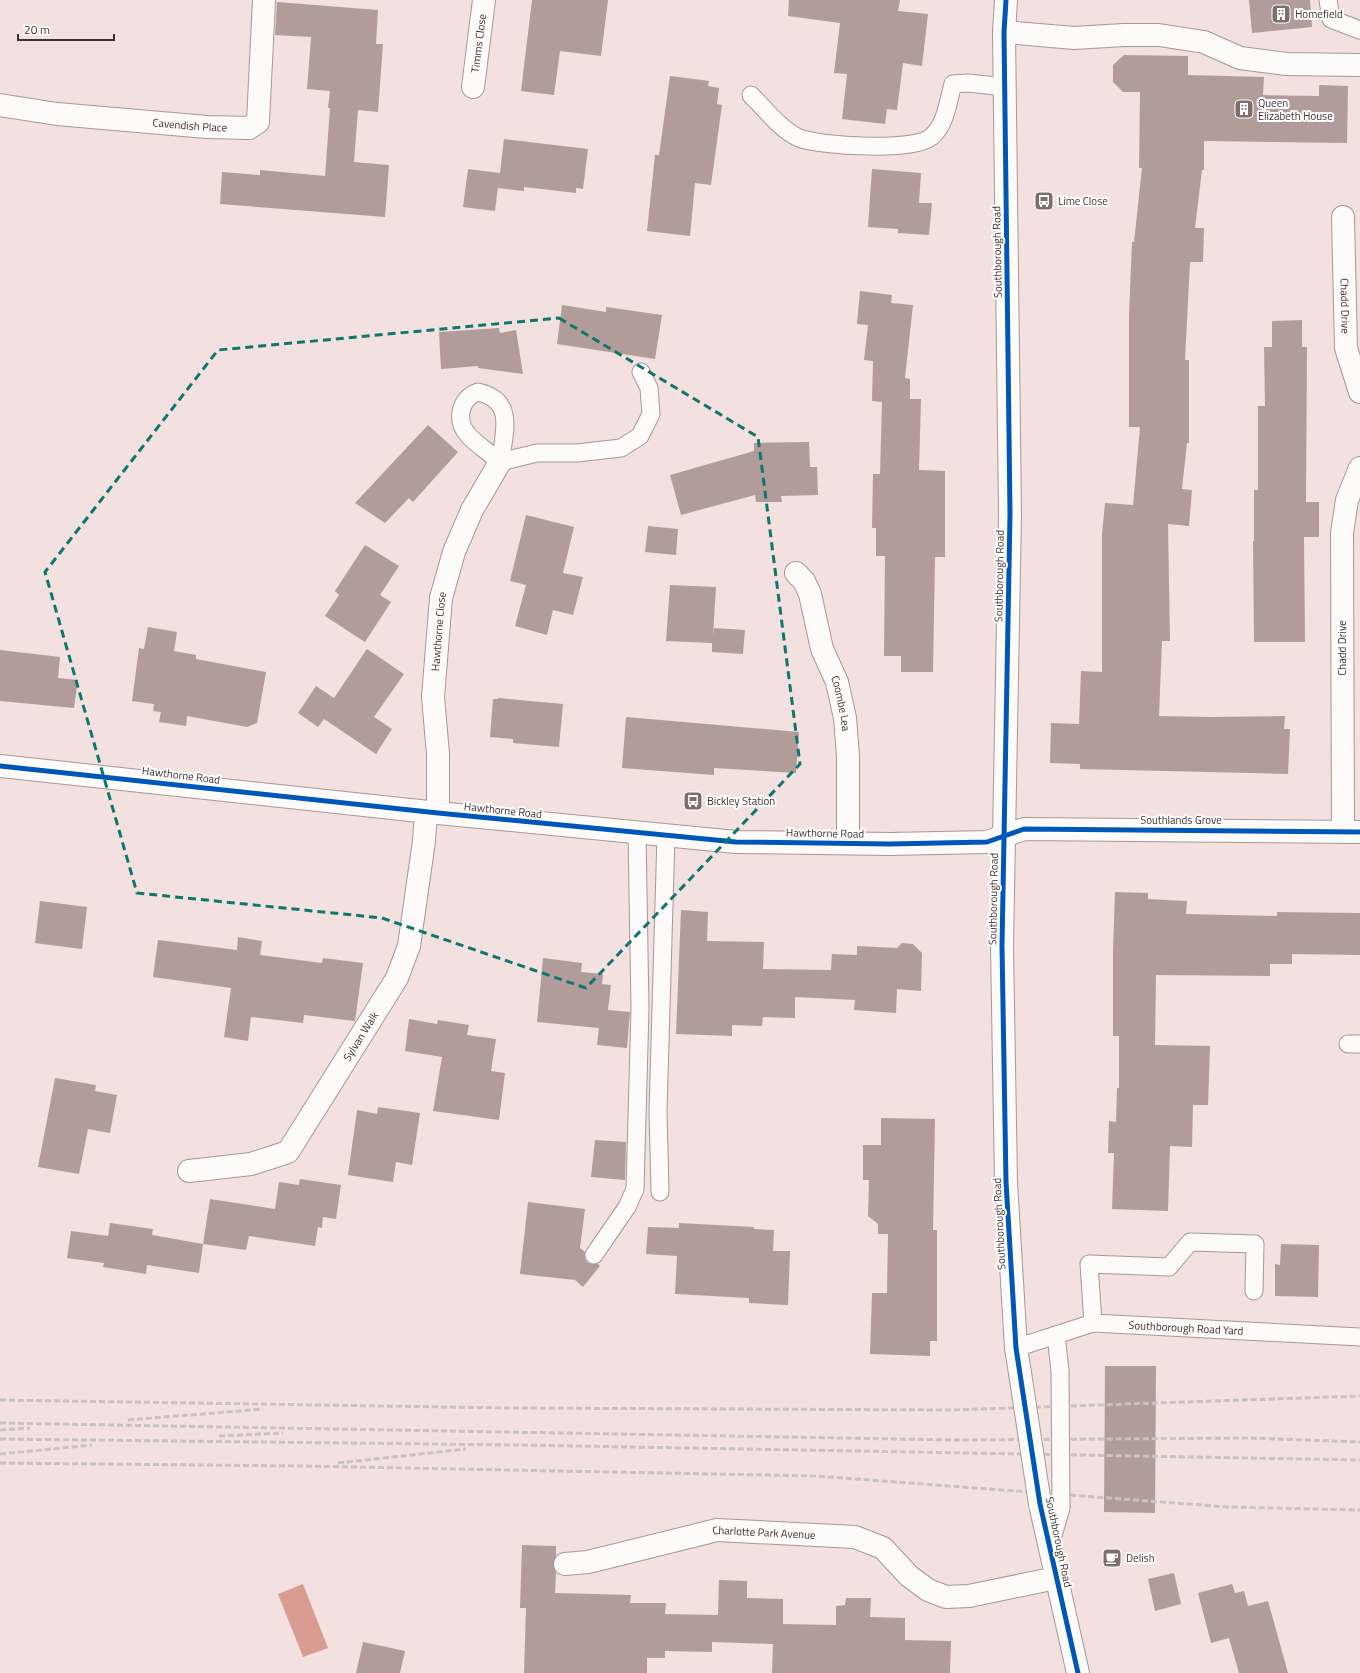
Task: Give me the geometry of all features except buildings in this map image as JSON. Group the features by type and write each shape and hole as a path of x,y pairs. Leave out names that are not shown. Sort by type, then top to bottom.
{"street":[{"name":"Cavendish Place","path":"0,105 57,114 207,127 249,128 258,122 264,0"},
{"name":"Timms Close","path":"473,87 484,0"},
{"name":"Southborough Road","path":"1006,0 1004,32 1010,514 1002,946 1006,1182 1016,1348 1020,1374 1050,1506 1049,1548 1078,1673"},
{"path":"1004,32 1074,38 1124,35 1159,36 1204,42 1240,58 1286,64 1360,65"},
{"name":"Chadd Drive","path":"1343,217 1346,348 1360,392"},
{"name":"Hawthorne Close","path":"432,813 438,754 433,697 441,598 454,552 469,517 500,462"},
{"name":"Chadd Drive","path":"1351,832 1342,533 1347,500 1360,468"},
{"name":"Coombe Lea","path":"796,573 804,581 810,594 822,649 837,682 845,718 848,756 848,843"},
{"name":"Hawthorne Road","path":"0,766 432,813 736,842 890,844 987,842 1004,835"},
{"name":"Sylvan Walk","path":"189,1172 251,1164 288,1152 397,978 409,946 424,841 432,813"},
{"name":"Southlands Grove","path":"1004,835 1024,829 1351,832"},
{"name":"Charlotte Park Avenue","path":"565,1564 588,1562 716,1530 855,1537 883,1548 909,1576 928,1590 946,1597 969,1596 1056,1578"}],"lane":[{"path":"1328,0 1331,19 1360,30"},
{"path":"751,96 786,130 798,137 811,141 870,147 923,142 932,137 941,126 953,84 968,83 1005,87"},
{"path":"500,462 537,454 577,453 621,448 640,436 651,414 649,388 641,372"},
{"path":"594,1255 627,1207 635,1189 640,1009 637,833"},
{"path":"660,1192 658,1111 666,835"},
{"path":"1093,1323 1090,1264 1169,1267 1190,1242 1255,1244 1254,1291"},
{"name":"Southborough Road Yard","path":"1016,1348 1093,1323 1360,1337"},
{"path":"1050,1506 1060,1371 1056,1336"}],"highlighted area":[{"path":"559,318 758,437 800,764 586,988 382,918 137,893 45,572 218,350"}],"shaded area":[{"path":"303,1584 328,1648 303,1657 278,1594"}],"railway":[{"path":"0,1400 511,1408 952,1410 1360,1396"},
{"path":"128,1420 263,1409"},
{"path":"0,1423 954,1440 1250,1438 1360,1442"},
{"path":"0,1430 30,1428"},
{"path":"219,1436 283,1433"},
{"path":"0,1439 519,1445 1360,1460"},
{"path":"0,1454 92,1445"},
{"path":"338,1463 466,1449"},
{"path":"0,1463 302,1466 816,1476 1228,1507 1360,1510"}],"cycle path":[{"path":"1006,0 1004,32 1010,514 1002,946 1006,1182 1016,1348 1040,1504 1078,1673"},
{"path":"0,766 438,813 736,842 890,844 987,842 1024,829 1360,832"}],"place":[{"name":"Homefield","path":"1281,14"},
{"name":"Queen Elizabeth House","path":"1244,109"},
{"name":"Lime Close","path":"1044,201"},
{"name":"Bickley Station","path":"693,801"},
{"name":"Delish","path":"1112,1558"}]}
